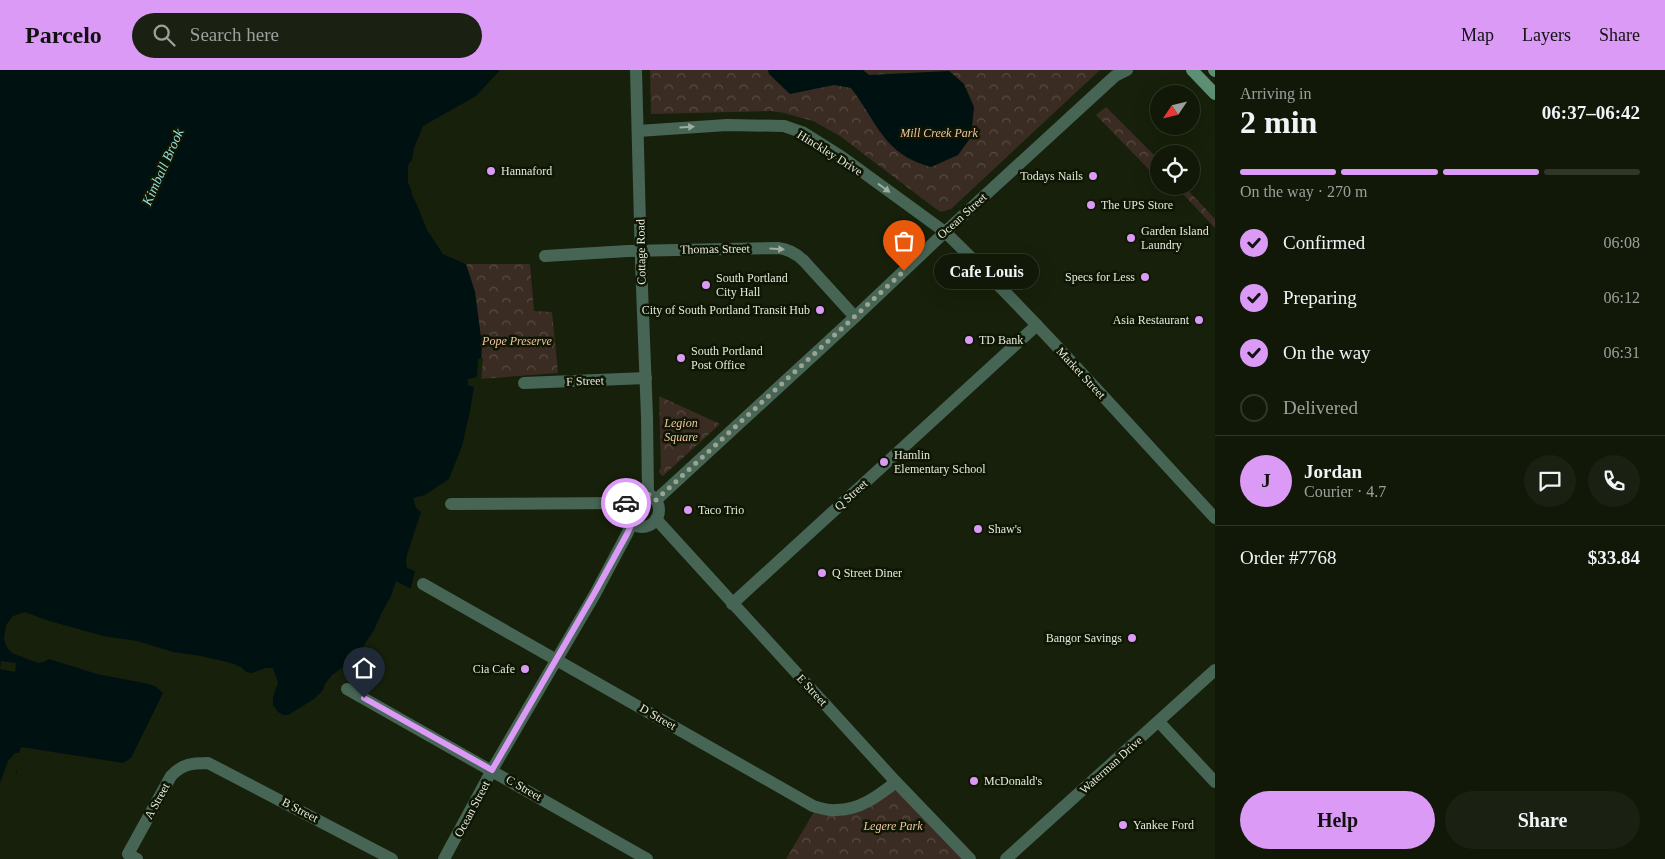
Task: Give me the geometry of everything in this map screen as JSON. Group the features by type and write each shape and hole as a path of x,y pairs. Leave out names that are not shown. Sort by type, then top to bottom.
{"main road":[{"path":"1192,70 1215,94"}],"street":[{"name":"Cottage Road","path":"636,70 641,251 652,497"},
{"name":"Ocean Street","path":"652,497 855,317 1117,73 1127,70"},
{"name":"Hinckley Drive","path":"638,131 727,124 784,126 804,133 842,157 945,232"},
{"name":"Market Street","path":"945,232 1000,286 1215,518"},
{"name":"Thomas Street","path":"545,256 641,251 788,249 804,261 855,317"},
{"name":"Q Street","path":"732,604 1037,326"},
{"name":"F Street","path":"524,383 646,378"},
{"path":"638,493 652,497 659,510 656,519 642,527 632,523 626,514 626,503 633,495 638,493"},
{"path":"452,504 626,503"},
{"name":"E Street","path":"656,519 896,782 970,859"},
{"name":"Ocean Street","path":"444,859 492,770 623,543 632,523"},
{"name":"D Street","path":"423,584 813,806 836,811 861,806 896,782"},
{"name":"Waterman Drive","path":"1006,859 1215,670"},
{"name":"C Street","path":"347,689 647,859"},
{"path":"1159,722 1215,782"},
{"name":"A Street","path":"137,859 128,854 171,776 179,768 196,763 208,763"},
{"name":"B Street","path":"208,763 392,859"}],"green space":[{"name":"Mill Creek Park","path":"650,70 1100,70 951,209 941,212 840,136 813,121 771,111 651,114"},
{"path":"1106,107 1150,151 1150,171 1096,115"},
{"path":"1184,195 1192,195 1215,219 1215,228"},
{"name":"Pope Preserve","path":"466,264 530,264 534,311 552,312 558,373 480,379 475,292"},
{"name":"Legion Square","path":"659,396 720,424 663,476 659,471 661,467"},
{"name":"Legere Park","path":"896,782 970,859 786,859 817,807 836,811"}],"water":[{"name":"Kimball Brook","path":"0,70 500,70 476,96 423,126 414,148 410,171 412,195 443,254 466,264 475,292 482,345 480,379 461,455 449,481 428,493 407,563 415,571 410,591 370,656 331,680 329,693 295,722 276,716 268,700 268,677 27,625 16,630 16,639 36,651 169,686 131,768 21,754 0,838"},
{"path":"768,70 863,70 869,75 949,71 964,84 974,107 971,137 958,155 931,167 902,154 892,146 883,136 851,88 834,85 790,94 769,74"}],"pier":[{"path":"416,150 412,171 414,194 445,252 463,260 466,264 443,254 427,230 408,182 409,163 414,159"},
{"path":"483,358 481,382 464,456 451,482 430,495 409,560 416,568 415,571 407,568 406,560 421,512 416,508 413,498 425,495 449,479 462,446 470,411 474,387 468,385 468,379 477,377 478,359"},
{"path":"396,581 413,590 393,620 372,658 333,682 331,694 319,708 295,724 288,724 272,712 267,704 268,688 266,680 246,681 222,672 133,650 27,627 18,632 19,637 37,648 138,668 156,675 171,685 173,697 139,761 132,770 23,757 19,769 16,770 17,778 7,824 0,841 0,783 8,761 15,753 19,753 21,747 123,763 131,758 163,693 155,686 149,684 97,674 49,659 38,663 12,653 6,646 4,639 6,625 13,616 25,612 103,636 137,641 173,652 231,663 241,667 246,672 252,673 266,668 273,668 278,683 273,697 273,705 278,712 288,715 314,699 323,690 332,675 353,660 374,630 391,596"},
{"path":"1,661 16,663 15,672 0,669"}],"way so far":[{"path":"626,503 633,495 638,493 648,494 656,500 904,271"}],"place":[{"name":"Hannaford","path":"491,171"},
{"name":"Todays Nails","path":"1093,176"},
{"name":"The UPS Store","path":"1091,205"},
{"name":"Garden Island Laundry","path":"1131,238"},
{"name":"Cafe Louis","path":"904,271"},
{"name":"Specs for Less","path":"1145,277"},
{"name":"South Portland City Hall","path":"706,285"},
{"name":"City of South Portland Transit Hub","path":"820,310"},
{"name":"Asia Restaurant","path":"1199,320"},
{"name":"TD Bank","path":"969,340"},
{"name":"South Portland Post Office","path":"681,358"},
{"name":"Hamlin Elementary School","path":"884,462"},
{"name":"Taco Trio","path":"688,510"},
{"name":"Shaw's","path":"978,529"},
{"name":"Q Street Diner","path":"822,573"},
{"name":"Bangor Savings","path":"1132,638"},
{"name":"Cia Cafe","path":"525,669"},
{"name":"McDonald's","path":"974,781"},
{"name":"Yankee Ford","path":"1123,825"}],"route":[{"path":"364,698 492,770 557,660 627,534 632,523 626,514 626,503"}]}
